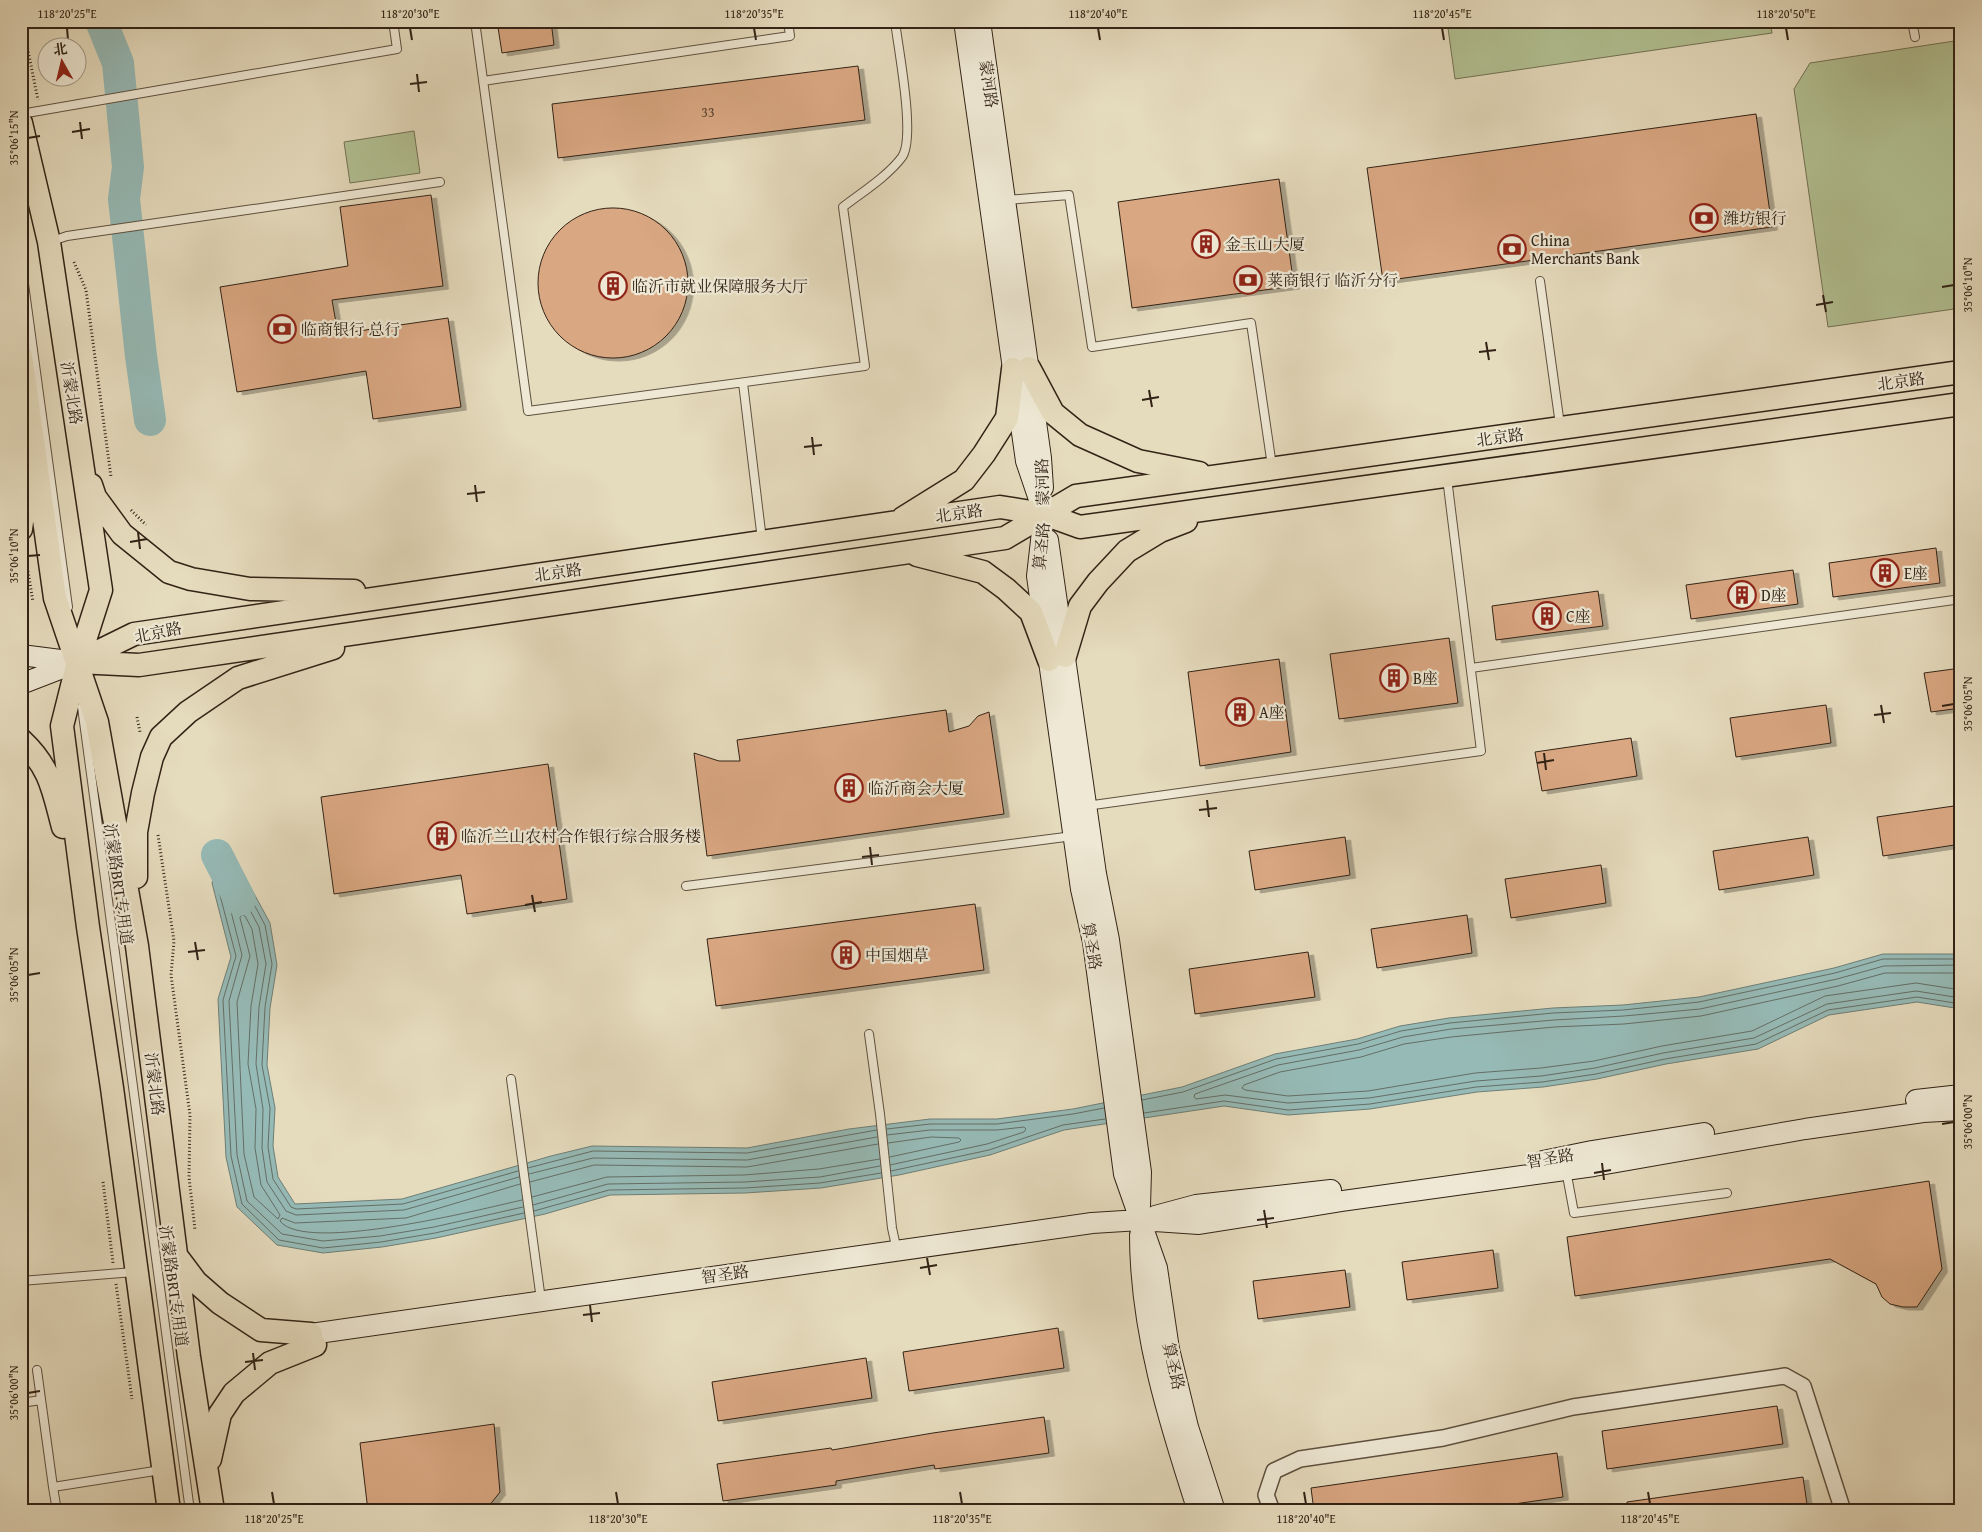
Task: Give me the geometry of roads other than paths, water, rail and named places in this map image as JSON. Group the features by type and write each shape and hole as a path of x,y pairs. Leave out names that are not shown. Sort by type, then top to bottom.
{"main road":[{"name":"沂蒙北路","path":"21,123 58,239 82,462 101,590 78,662 62,726 88,927 170,1511"},
{"name":"沂蒙北路","path":"21,356 55,598 97,722 137,946 189,1357 213,1511"},
{"path":"1021,368 1053,413 1080,436 1138,461 1217,477"},
{"path":"898,522 964,480 984,454 1007,418 1021,368"},
{"name":"北京路","path":"78,662 139,665 1005,538 1076,496 1961,372"},
{"name":"北京路","path":"78,662 134,634 1000,507 1044,514 1080,527 1961,404"},
{"path":"21,529 33,447"},
{"path":"82,462 95,497 122,534 169,572 190,579 250,590 422,592"},
{"path":"1057,658 1080,606 1098,582 1127,551 1160,531 1225,507"},
{"path":"906,553 984,572 1031,612 1057,658"},
{"path":"137,946 136,832 150,765 162,737 188,712 238,678 398,627"},
{"path":"21,740 31,749 50,778 88,927"},
{"path":"176,1256 196,1282 214,1298 261,1330 313,1340"},
{"path":"207,1470 220,1414 234,1393 270,1363 313,1340"}],"street":[{"name":"蒙河路","path":"964,21 1021,368 1041,458 1044,514"},
{"name":"蒙河路","path":"980,21 1005,200 1021,368"},
{"name":"算圣路","path":"1044,514 1074,836 1081,889 1120,1080 1128,1138 1141,1172 1140,1270 1153,1353 1172,1431 1198,1511"},
{"name":"北京路","path":"21,654 78,662"},
{"name":"算圣路","path":"1057,658 1086,806 1096,874 1109,940 1120,1080"},
{"name":"北京路","path":"21,684 78,662"},
{"name":"智圣路","path":"313,1340 541,1301 1092,1223 1140,1220 1199,1224 1342,1201 1566,1170 1805,1129 1923,1112 1960,1098"},
{"name":"智圣路","path":"313,1340 1062,1241 1094,1235 1196,1205 1340,1189 1539,1161 1784,1120 1960,1098"},
{"path":"1923,1112 1961,1124"},
{"name":"算圣路","path":"1140,1220 1157,1268 1169,1350 1188,1427 1215,1511"},
{"path":"1272,1511 1266,1496 1274,1472 1300,1459 1442,1438 1573,1407 1785,1376 1803,1386 1843,1511"}],"lane":[{"path":"21,114 397,49 393,21"},
{"path":"475,21 528,410 865,366 843,207 881,178 903,156 909,122 895,21"},
{"path":"483,81 790,36 788,21"},
{"path":"1912,21 1915,37"},
{"path":"58,239 101,231 440,182"},
{"path":"1005,200 1069,195 1092,347 1252,323 1272,469"},
{"name":"沂蒙路BRT专用道","path":"21,262 66,596 78,662 86,742 190,1511"},
{"path":"1540,281 1561,428"},
{"path":"744,383 762,542"},
{"path":"1086,806 1480,752 1447,476"},
{"path":"1471,668 1961,599"},
{"path":"686,886 1074,836"},
{"path":"869,1034 880,1114 892,1228 897,1251"},
{"path":"511,1079 541,1301"},
{"path":"1566,1170 1574,1212 1727,1193"},
{"path":"21,1281 136,1272"},
{"path":"36,1370 57,1511"},
{"path":"21,1404 41,1400"},
{"path":"54,1487 164,1470"}],"water":[{"path":"219,861 236,869 245,877 270,923 277,965 270,1008 267,1065 275,1108 273,1146 278,1177 295,1204 402,1199 592,1146 747,1148 849,1129 930,1119 997,1119 1073,1109 1182,1087 1275,1054 1357,1039 1400,1026 1449,1018 1553,1008 1623,1005 1699,997 1834,968 1883,954 1961,954 1961,1009 1917,1002 1829,1015 1758,1049 1666,1064 1597,1079 1543,1087 1477,1092 1370,1109 1288,1115 1224,1106 1064,1130 990,1155 899,1175 821,1188 745,1193 610,1195 545,1214 436,1238 382,1247 323,1253 277,1245 237,1207 226,1157 218,999 231,957 212,883"}],"waterway":[{"path":"101,21 118,63 128,167 124,199 150,420"},
{"path":"217,855 240,900"}],"place":[{"name":"潍坊银行","path":"1704,218"},
{"name":"金玉山大厦","path":"1206,244"},
{"name":"China Merchants Bank","path":"1512,249"},
{"name":"莱商银行 临沂分行","path":"1248,280"},
{"name":"临沂市就业保障服务大厅","path":"613,286"},
{"name":"临商银行 总行","path":"282,329"},
{"name":"E座","path":"1885,573"},
{"name":"D座","path":"1742,595"},
{"name":"C座","path":"1547,616"},
{"name":"B座","path":"1394,678"},
{"name":"A座","path":"1240,712"},
{"name":"临沂商会大厦","path":"849,788"},
{"name":"临沂兰山农村合作银行综合服务楼","path":"442,836"},
{"name":"中国烟草","path":"846,955"}]}
